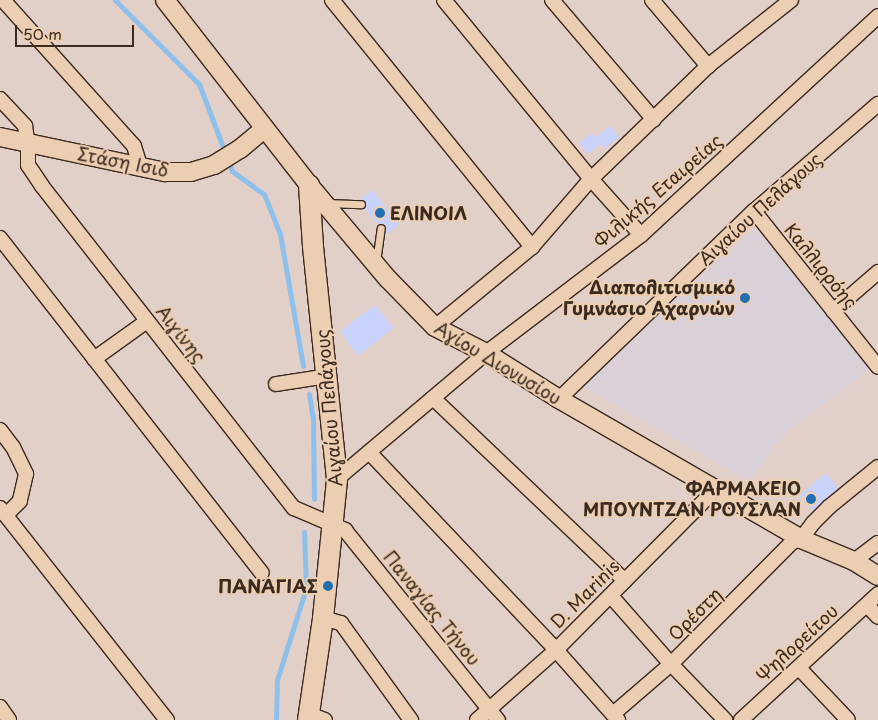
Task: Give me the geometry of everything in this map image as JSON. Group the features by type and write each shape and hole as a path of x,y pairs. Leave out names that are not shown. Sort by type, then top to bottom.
{"main road":[{"name":"Αιγαίου Πελάγους","path":"309,185 313,246 328,376 337,479 314,718"}],"street":[{"path":"3,0 134,146 140,166"},
{"path":"332,0 532,247"},
{"path":"444,0 591,179 641,236"},
{"path":"552,0 654,120"},
{"path":"652,0 708,66"},
{"name":"Αγίου Διονυσίου","path":"169,1 309,185 375,265 435,327 486,353 559,399 801,539 854,561 878,576"},
{"path":"435,327 532,247 591,179 708,66 782,2"},
{"name":"Φιλικής Εταιρείας","path":"337,479 486,353 641,236 878,16"},
{"name":"Αιγίνης","path":"0,99 25,126 28,144 28,165 42,186 147,321 294,508 333,523"},
{"name":"Αιγαίου Πελάγους","path":"559,399 754,211 878,104"},
{"name":"Στάση Ισιδ","path":"0,137 166,172 182,172 214,165 240,148 264,128"},
{"name":"Καλλιρρόης","path":"754,211 878,367"},
{"path":"0,238 262,573"},
{"path":"833,311 878,272"},
{"path":"94,359 147,321"},
{"path":"276,384 328,376"},
{"path":"433,398 625,581"},
{"path":"0,430 13,447 26,474 20,501 3,512 167,720"},
{"path":"369,452 556,650 615,717"},
{"name":"Ορέστη","path":"615,717 671,664 792,542 801,539 813,523 829,507 878,467"},
{"name":"D. Marinis","path":"477,720 494,715 715,490"},
{"name":"Παναγίας Τήνου","path":"333,523 345,530 494,715"},
{"path":"854,561 878,543"},
{"name":"Ψηλορείτου","path":"741,720 878,594"},
{"path":"611,596 671,664 725,720"},
{"path":"867,605 878,616"},
{"path":"323,618 341,623 411,720"},
{"path":"798,668 848,720"},
{"path":"0,707 9,720"}],"lane":[{"path":"324,203 361,204"},
{"path":"375,265 381,228"}],"shaded area":[{"name":"Διαπολιτισμικό Γυμνάσιο Αχαρνών","path":"755,228 871,368 796,425 775,445 750,482 580,385"}],"building":[{"path":"610,126 619,137 604,149 601,144 588,154 579,143 592,133 596,137"},
{"path":"372,190 400,224 387,235 385,224 378,224 364,208 366,202 361,199"},
{"path":"375,305 394,328 358,356 340,331"},
{"path":"826,473 838,488 813,511 800,495"}],"waterway":[{"path":"115,0 199,84 232,171 264,194 280,234 303,366"},
{"path":"309,394 313,419 314,499"},
{"path":"276,720 277,680 306,588 304,532"}],"place":[{"name":"ΕΛΙΝΟΙΛ","path":"380,213"},
{"name":"Διαπολιτισμικό Γυμνάσιο Αχαρνών","path":"745,298"},
{"name":"ΦΑΡΜΑΚΕΙΟ ΜΠΟΥΝΤΖΑΝ ΡΟΥΣΛΑΝ","path":"811,499"},
{"name":"ΠΑΝΑΓΙΑΣ","path":"328,586"}]}
